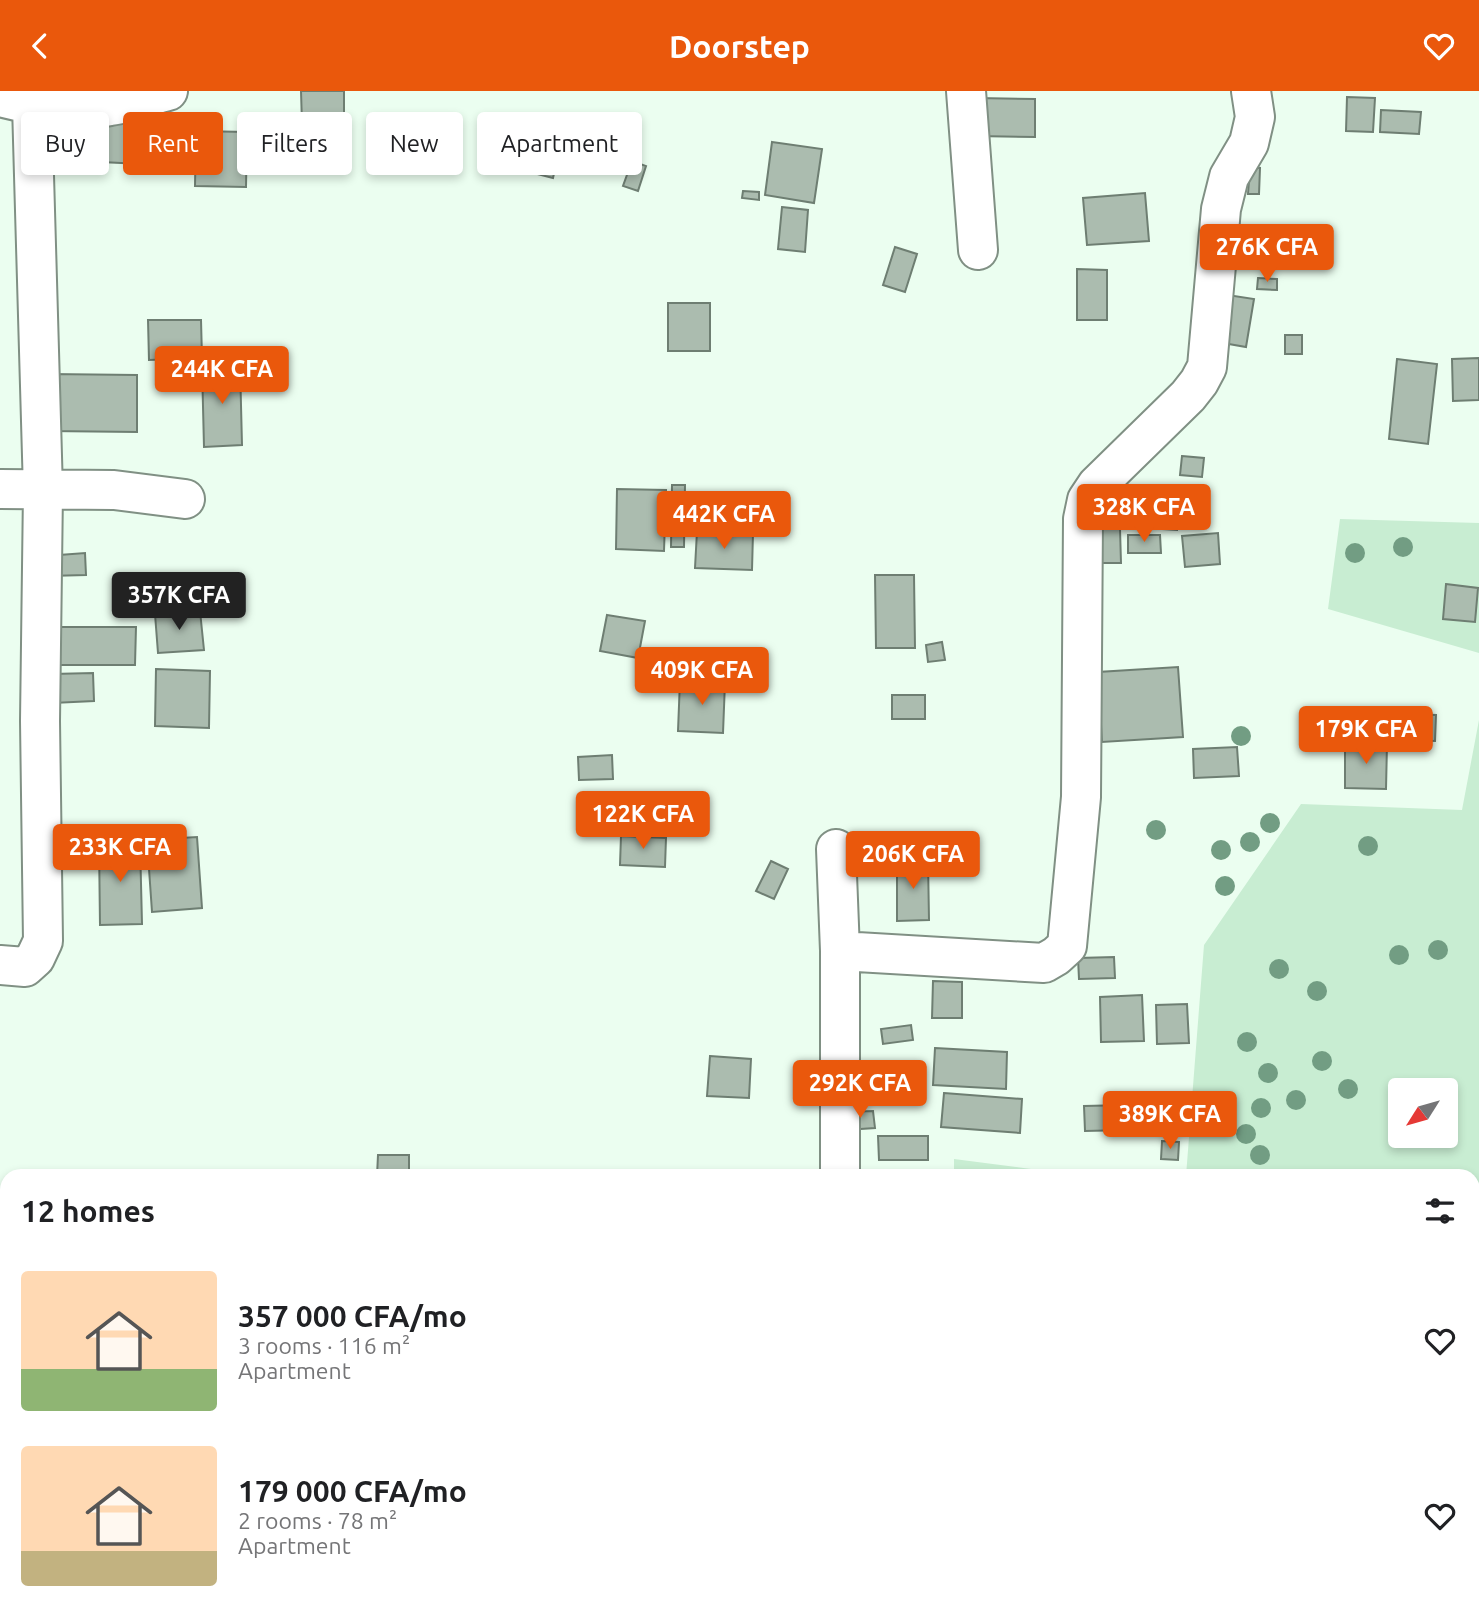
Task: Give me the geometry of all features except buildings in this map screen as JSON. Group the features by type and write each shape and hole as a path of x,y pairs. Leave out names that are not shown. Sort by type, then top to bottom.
{"street":[{"path":"966,91 978,250"},
{"path":"840,951 1044,963 1067,946 1081,797 1083,519 1087,500 1097,485 1188,396 1207,367 1221,209 1229,177 1249,143 1255,117 1251,91"},
{"path":"0,965 24,967 35,958 43,941 40,722 43,491 16,101 80,109 110,106 158,92"},
{"path":"0,489 114,491 185,499"},
{"path":"836,849 840,951 840,1169"}],"green space":[{"path":"1340,519 1479,523 1479,653 1328,609"},
{"path":"1479,720 1479,1169 1187,1169 1204,945 1301,804 1462,810"},
{"path":"954,1159 1030,1169 954,1169"}]}
